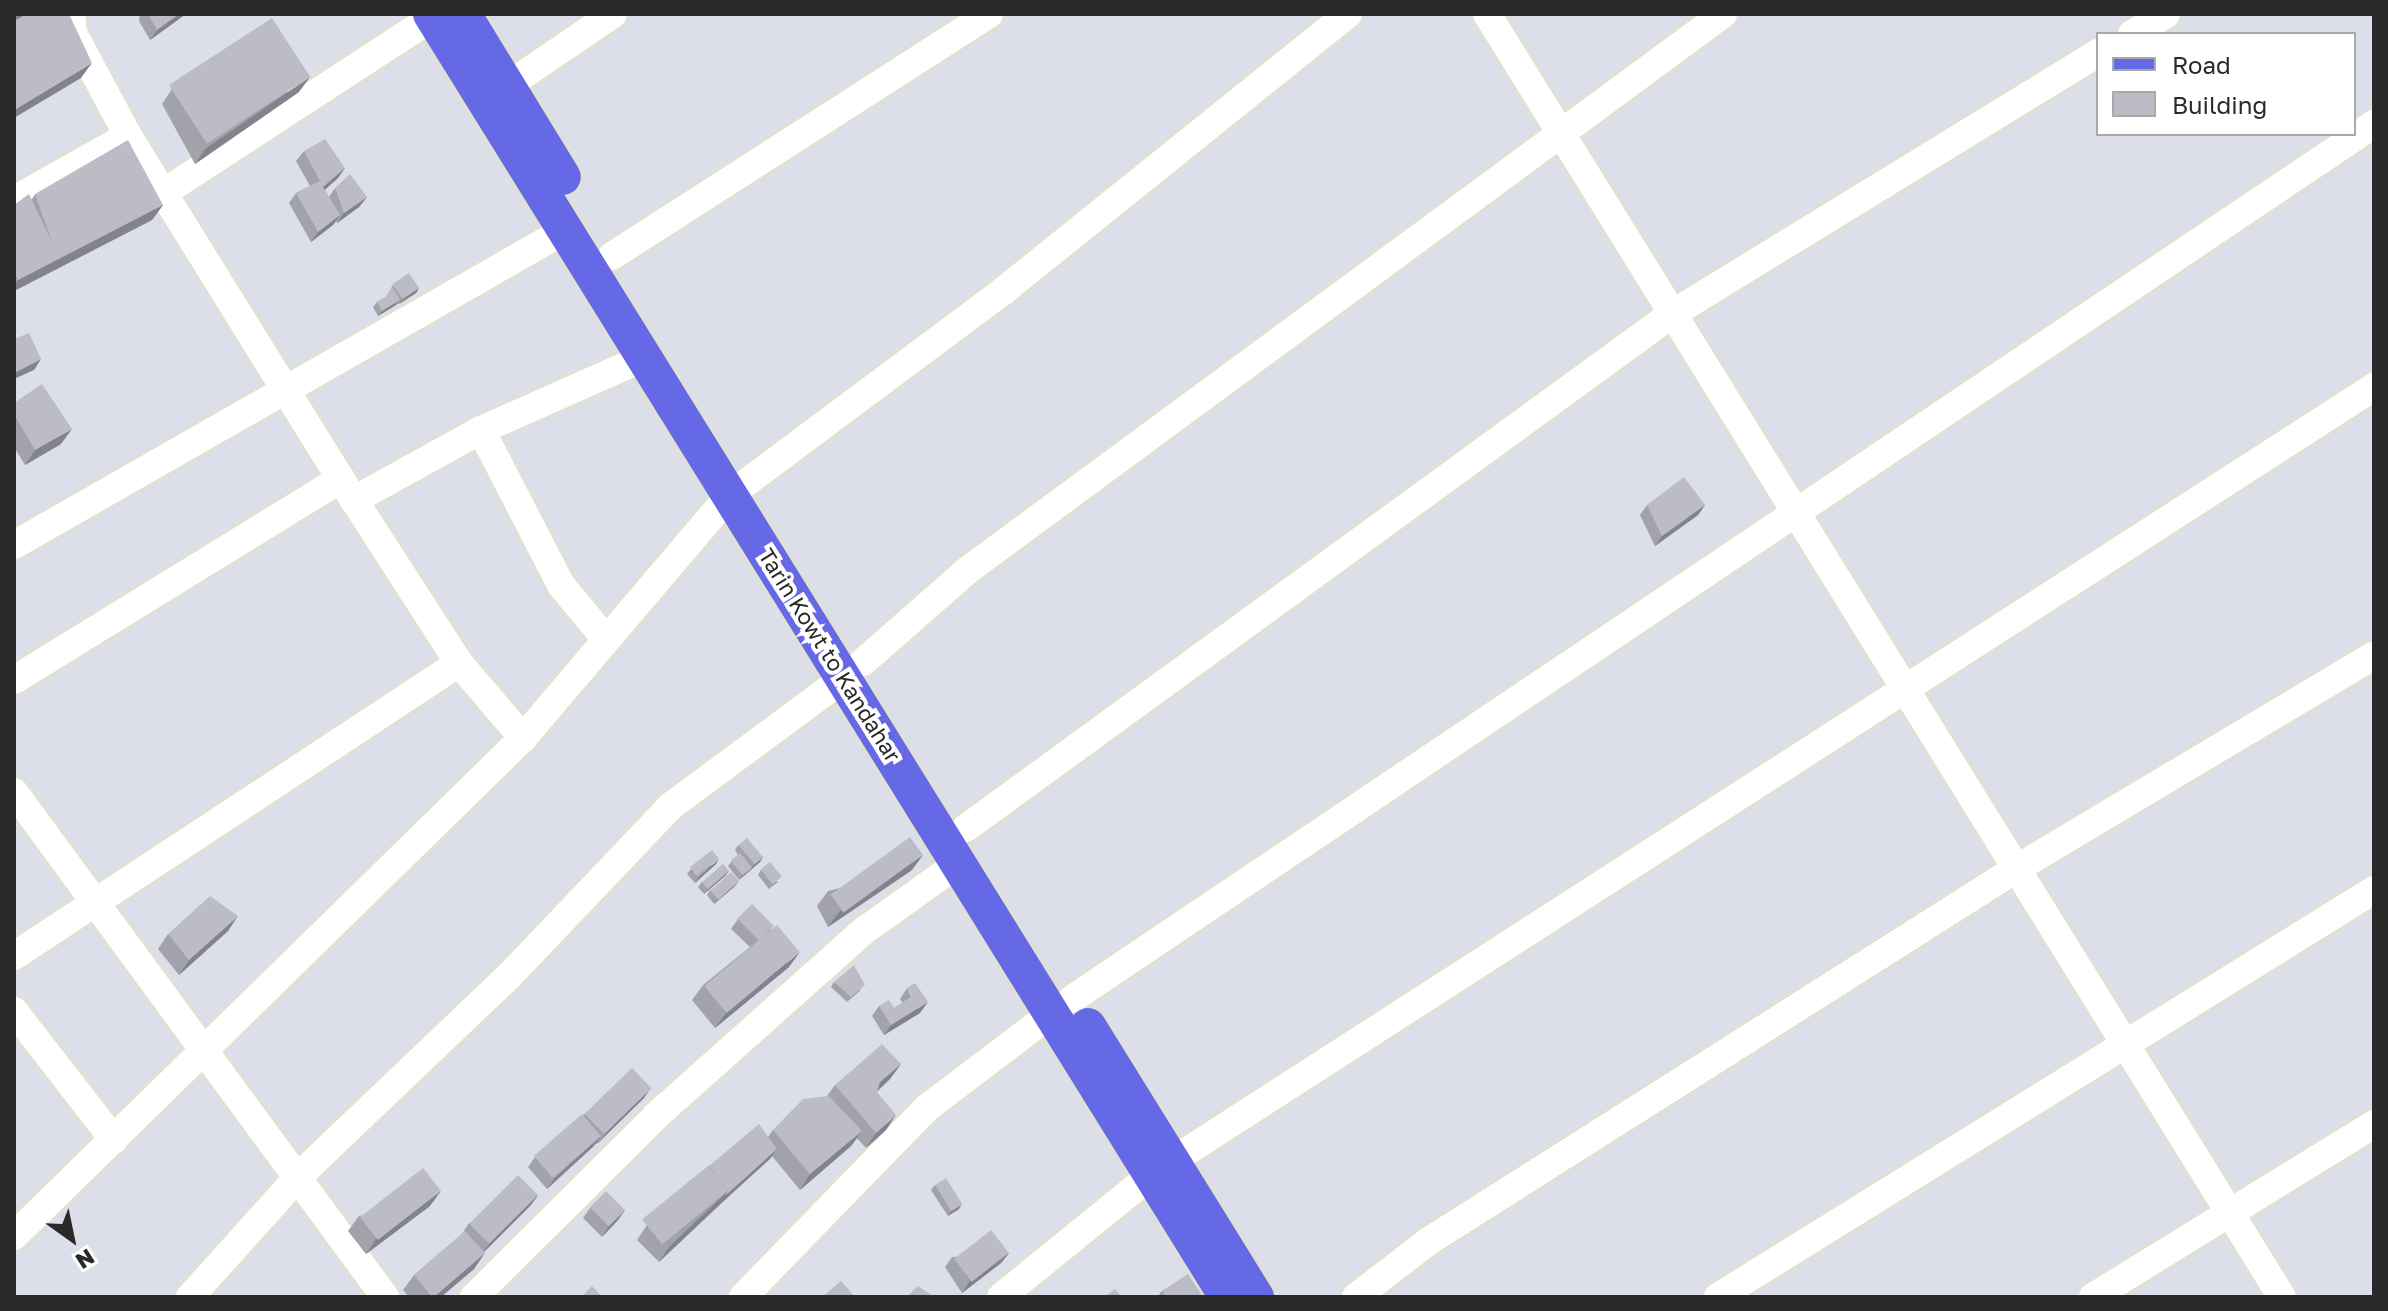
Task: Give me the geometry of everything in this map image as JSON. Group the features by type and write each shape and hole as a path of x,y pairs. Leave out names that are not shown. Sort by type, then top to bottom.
{"main road":[{"name":"Tarin Kowt to Kandahar","path":"443,15 507,86 612,256 740,487 853,670 959,863 1000,906"},
{"name":"Tarin Kowt to Kandahar","path":"443,15 567,229 646,357 740,487"},
{"name":"Tarin Kowt to Kandahar","path":"853,670 966,828 1000,906 1161,1168 1227,1297"},
{"name":"Tarin Kowt to Kandahar","path":"1161,1168 1256,1297"}],"street":[{"path":"71,14 73,33 128,136 347,489 459,663 523,738"},
{"path":"507,86 613,14"},
{"path":"612,256 989,14"},
{"path":"14,1236 523,738 604,637 740,487 1002,292 1348,14"},
{"path":"1487,14 1904,689 2019,867 2128,1043 2228,1215 2282,1297"},
{"path":"190,1297 300,1175 510,975 671,806 853,670 968,570 1560,131 1723,14"},
{"path":"2135,32 2166,14"},
{"path":"163,193 443,15"},
{"path":"966,828 1672,314 2096,54"},
{"path":"743,1297 927,1108 1061,1006 2374,124"},
{"path":"14,200 128,136"},
{"path":"14,545 283,385 567,229"},
{"path":"14,680 347,489 646,357"},
{"path":"1001,1297 1161,1168 2374,387"},
{"path":"481,430 561,585 604,637"},
{"path":"1356,1297 1429,1241 2019,867 2374,655"},
{"path":"14,956 98,905 459,663"},
{"path":"14,792 300,1175 385,1297"},
{"path":"474,1297 692,1084 865,930 959,863"},
{"path":"1718,1297 2374,890"},
{"path":"14,1011 114,1140"},
{"path":"2093,1297 2374,1124"}],"building":[{"path":"27,14 69,14 92,63 14,110 14,21"},
{"path":"148,14 179,14 157,30"},
{"path":"272,18 310,77 207,144 169,85"},
{"path":"325,139 345,168 323,187 340,215 318,232 296,193 320,181 304,151"},
{"path":"128,140 163,205 18,280 14,272 14,205 29,194 52,242 35,194"},
{"path":"350,174 367,197 344,213 335,188"},
{"path":"409,273 419,288 402,299 392,284"},
{"path":"392,286 400,300 382,311 377,302 387,296"},
{"path":"29,333 41,359 14,373 14,339"},
{"path":"42,384 72,429 35,450 14,414 14,403"},
{"path":"1684,477 1705,505 1662,536 1647,505"},
{"path":"910,837 923,855 844,912 831,895"},
{"path":"747,838 763,857 755,864 739,845"},
{"path":"712,850 719,859 697,876 690,867"},
{"path":"740,853 752,868 743,875 731,861"},
{"path":"770,862 782,877 773,884 761,870"},
{"path":"723,864 729,871 708,889 702,882"},
{"path":"731,872 739,881 718,900 710,891"},
{"path":"210,896 238,916 189,960 168,934"},
{"path":"752,904 774,926 759,941 737,919"},
{"path":"777,925 799,952 727,1013 704,986"},
{"path":"854,965 865,985 851,997 834,982"},
{"path":"915,983 928,1002 891,1025 879,1006 889,1000 894,1008 912,996 907,988"},
{"path":"882,1044 901,1064 880,1082 877,1092 896,1115 876,1133 835,1085"},
{"path":"632,1068 651,1088 604,1134 585,1114"},
{"path":"829,1096 862,1131 810,1174 773,1130 803,1099"},
{"path":"582,1114 601,1136 553,1178 534,1156"},
{"path":"759,1124 777,1149 725,1196 728,1191 709,1166"},
{"path":"708,1166 728,1191 662,1244 642,1219"},
{"path":"423,1168 441,1191 378,1240 360,1217"},
{"path":"518,1175 538,1195 489,1244 469,1224"},
{"path":"946,1178 962,1204 951,1211 935,1185"},
{"path":"606,1191 625,1210 609,1226 590,1207"},
{"path":"991,1230 1009,1253 972,1282 954,1259"},
{"path":"465,1231 485,1253 432,1297 414,1275"},
{"path":"1188,1274 1203,1297 1166,1297 1162,1291"},
{"path":"841,1281 855,1297 822,1297"},
{"path":"592,1286 602,1297 581,1297"},
{"path":"918,1286 934,1297 906,1297"},
{"path":"1115,1289 1122,1297 1104,1297"}]}
